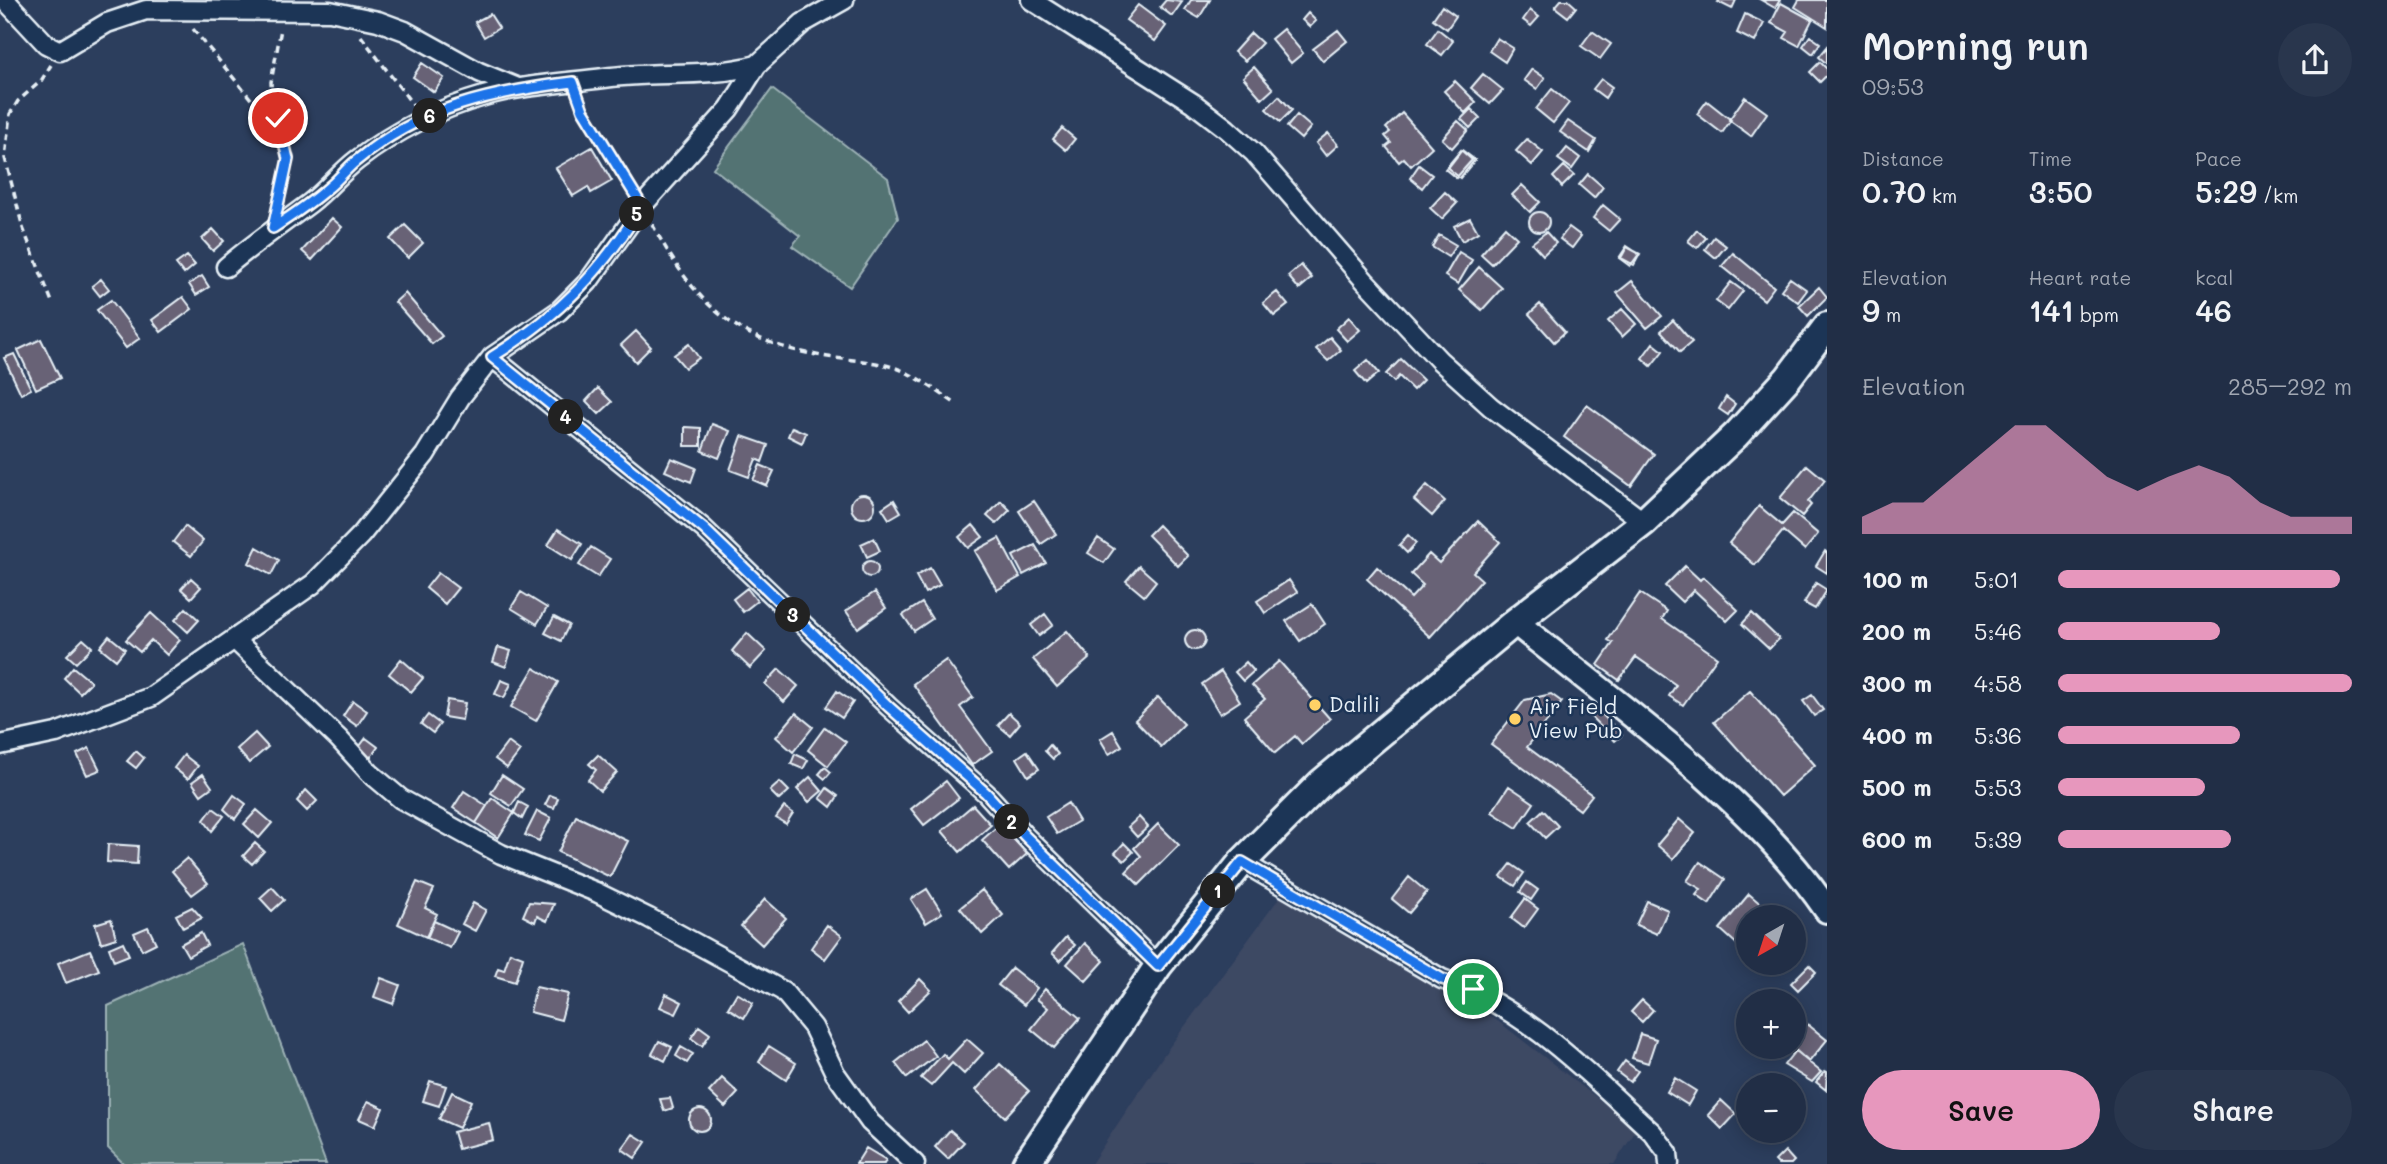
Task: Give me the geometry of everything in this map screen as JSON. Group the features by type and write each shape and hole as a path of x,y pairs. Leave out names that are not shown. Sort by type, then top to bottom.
{"main road":[{"path":"1026,1164 1158,966 1242,862 1321,783 1515,622 1644,522 1736,435 1788,378 1827,326"}],"street":[{"path":"5,0 46,44 60,51 107,23 131,13 173,9 347,12 405,31 479,72 521,89"},
{"path":"0,745 56,733 151,697 313,584 361,535 425,455 460,398 492,357 549,319 588,282 642,206 706,137 757,65 803,23 845,0"},
{"path":"1031,0 1193,103 1227,129 1254,153 1365,281 1439,360 1531,439 1644,522"},
{"path":"226,267 332,185 356,160 396,132 422,119 486,95 521,89 642,75 729,72 757,65"},
{"path":"492,357 704,529 889,707 986,793 1025,836 1158,966"},
{"path":"1515,622 1714,784 1782,850 1827,910"},
{"path":"234,639 370,773 401,799 501,854 596,892 649,918 783,991 813,1027 835,1073 870,1122 915,1164"},
{"path":"1242,862 1442,979 1473,989 1511,1011 1652,1132 1668,1153 1669,1164"}],"path":[{"path":"173,9 204,42 285,141"},
{"path":"273,228 288,159 285,141 272,104 271,82 282,12"},
{"path":"347,12 422,119"},
{"path":"52,302 23,228 5,158 10,114 18,101 41,81 60,51"},
{"path":"573,82 583,110 668,253 697,295 738,329 812,354 866,361 905,372 956,404"}],"shaded area":[{"path":"1285,890 1391,951 1499,1022 1637,1129 1614,1164 1091,1164 1165,1053"}],"green space":[{"path":"772,89 888,178 898,218 850,287 792,246 800,236 713,168"},
{"path":"243,944 326,1164 124,1164 108,1148 108,1006"}],"building":[{"path":"1166,0 1182,2 1172,16 1160,7"},
{"path":"1191,0 1210,0 1199,18 1185,10"},
{"path":"1561,0 1568,0 1576,7 1568,17 1555,7"},
{"path":"1736,0 1732,9 1718,2"},
{"path":"1761,0 1780,0 1775,8"},
{"path":"1799,0 1827,0 1827,27 1795,7"},
{"path":"1781,3 1812,20 1799,46 1784,38 1788,32 1771,23"},
{"path":"1138,5 1166,26 1155,41 1126,20"},
{"path":"1442,6 1456,16 1447,29 1433,19"},
{"path":"1530,10 1539,17 1531,26 1523,20"},
{"path":"1308,13 1316,21 1310,27 1302,20"},
{"path":"490,14 499,28 484,37 475,22"},
{"path":"1745,14 1764,23 1755,42 1737,33"},
{"path":"1283,29 1303,53 1291,63 1271,39"},
{"path":"1438,29 1453,41 1442,55 1427,44"},
{"path":"1338,30 1347,41 1323,61 1313,49"},
{"path":"1592,31 1611,44 1600,59 1581,46"},
{"path":"1251,33 1262,43 1245,61 1234,52"},
{"path":"1810,36 1820,43 1813,54 1803,46"},
{"path":"1497,38 1513,48 1505,62 1489,51"},
{"path":"1827,47 1827,64 1819,57"},
{"path":"1820,62 1827,69 1827,75 1820,82 1810,72"},
{"path":"422,63 444,78 434,92 413,77"},
{"path":"1254,67 1273,89 1262,99 1243,77"},
{"path":"1532,69 1545,78 1537,89 1524,80"},
{"path":"1483,74 1503,90 1490,104 1471,88"},
{"path":"1601,79 1612,87 1605,98 1593,89"},
{"path":"1455,81 1476,102 1465,113 1444,91"},
{"path":"1552,89 1569,103 1553,123 1536,109"},
{"path":"1279,96 1292,110 1280,122 1266,109"},
{"path":"1745,97 1767,113 1751,136 1729,120"},
{"path":"1707,101 1731,120 1722,133 1697,114"},
{"path":"1471,109 1480,118 1470,128 1461,119"},
{"path":"1402,113 1432,147 1411,166 1404,158 1399,162 1386,147 1391,143 1385,136 1390,132 1386,128"},
{"path":"1297,115 1311,127 1301,139 1287,127"},
{"path":"1458,121 1468,130 1452,148 1442,139"},
{"path":"1568,121 1596,140 1589,152 1560,132"},
{"path":"1062,128 1075,139 1066,150 1053,139"},
{"path":"1328,133 1338,145 1326,156 1316,143"},
{"path":"1527,139 1543,152 1532,165 1516,151"},
{"path":"592,147 612,181 591,193 588,187 573,196 556,168"},
{"path":"1567,148 1580,158 1572,169 1558,159"},
{"path":"1461,150 1472,160 1456,178 1445,169"},
{"path":"1462,150 1475,160 1460,178 1448,168"},
{"path":"1419,165 1432,175 1422,188 1410,178"},
{"path":"1564,166 1574,175 1562,187 1553,177"},
{"path":"1588,174 1603,187 1594,198 1579,185"},
{"path":"1522,185 1540,202 1530,212 1512,195"},
{"path":"1445,192 1457,203 1442,219 1430,208"},
{"path":"1603,205 1620,219 1609,231 1593,218"},
{"path":"1539,212 1546,215 1549,222 1546,229 1539,232 1532,229 1529,222 1532,215"},
{"path":"332,218 342,227 312,260 302,251"},
{"path":"1470,218 1478,232 1462,241 1454,226"},
{"path":"405,225 423,243 408,258 390,239"},
{"path":"1505,227 1517,238 1492,264 1481,254"},
{"path":"1569,227 1581,236 1572,248 1560,239"},
{"path":"213,229 224,241 213,251 202,239"},
{"path":"1697,230 1706,238 1697,248 1688,241"},
{"path":"1546,232 1556,243 1543,255 1532,243"},
{"path":"1439,235 1456,245 1448,257 1432,247"},
{"path":"1714,237 1726,246 1716,258 1705,249"},
{"path":"1627,246 1639,254 1630,266 1619,258"},
{"path":"1627,247 1640,254 1634,265 1621,258"},
{"path":"1459,252 1472,260 1458,284 1445,276"},
{"path":"1733,253 1774,287 1764,300 1722,266"},
{"path":"187,256 195,265 184,274 176,264"},
{"path":"1301,265 1312,278 1299,289 1288,276"},
{"path":"1479,267 1502,288 1482,310 1459,290"},
{"path":"202,276 209,287 196,295 189,284"},
{"path":"1790,278 1807,290 1798,302 1781,290"},
{"path":"101,279 109,289 100,296 92,286"},
{"path":"1632,281 1662,316 1647,328 1617,293"},
{"path":"1731,282 1743,291 1728,310 1716,301"},
{"path":"1819,287 1827,297 1808,316 1799,306"},
{"path":"1277,292 1288,305 1274,316 1263,303"},
{"path":"405,293 442,336 432,344 395,302"},
{"path":"183,297 192,309 161,332 152,320"},
{"path":"111,300 140,338 126,348 97,310"},
{"path":"1540,304 1565,332 1554,342 1529,314"},
{"path":"1622,309 1636,324 1622,337 1608,321"},
{"path":"1349,317 1360,330 1347,341 1336,329"},
{"path":"1673,320 1692,342 1680,352 1661,331"},
{"path":"636,331 651,347 636,362 621,345"},
{"path":"1330,337 1341,350 1328,361 1316,349"},
{"path":"41,339 60,378 36,389 18,350"},
{"path":"1653,343 1663,351 1651,366 1642,358"},
{"path":"689,344 699,358 685,368 674,355"},
{"path":"14,354 31,389 21,394 4,358"},
{"path":"1401,359 1423,380 1413,390 1399,376 1394,382 1386,374"},
{"path":"1368,360 1379,373 1366,384 1355,371"},
{"path":"598,388 612,402 599,414 586,401"},
{"path":"1726,397 1735,404 1728,415 1719,409"},
{"path":"1587,405 1654,454 1631,486 1564,437"},
{"path":"712,424 730,431 719,458 702,451"},
{"path":"685,427 701,428 701,446 685,446"},
{"path":"792,427 806,433 802,443 788,436"},
{"path":"742,436 768,445 762,462 756,459 749,477 730,470"},
{"path":"671,458 696,468 691,482 665,471"},
{"path":"760,465 774,471 767,486 753,480"},
{"path":"1807,465 1825,480 1808,502 1811,505 1802,516 1780,498"},
{"path":"1427,485 1445,501 1432,516 1414,500"},
{"path":"863,494 871,498 875,506 871,514 863,518 855,514 851,506 855,498"},
{"path":"894,500 901,512 889,519 882,508"},
{"path":"1001,501 1010,510 996,524 987,516"},
{"path":"1034,501 1056,534 1041,544 1019,511"},
{"path":"1759,506 1782,525 1793,513 1818,534 1805,550 1783,531 1755,565 1729,543"},
{"path":"1478,521 1500,542 1473,572 1482,580 1430,637 1367,579 1377,567 1411,598 1423,585 1411,574 1429,554 1439,563"},
{"path":"973,525 983,537 968,548 959,537"},
{"path":"1158,525 1188,556 1178,566 1148,535"},
{"path":"185,526 203,541 191,556 173,542"},
{"path":"558,529 582,544 572,560 548,545"},
{"path":"1408,535 1416,543 1407,553 1399,545"},
{"path":"874,538 880,551 867,557 861,544"},
{"path":"999,538 1020,577 997,590 975,551"},
{"path":"1098,538 1114,549 1104,563 1088,553"},
{"path":"1035,545 1046,563 1023,575 1013,556"},
{"path":"257,547 279,560 271,575 249,563"},
{"path":"591,547 610,559 598,577 579,565"},
{"path":"1825,551 1827,553 1827,573 1816,566"},
{"path":"867,561 873,561 878,569 876,575 867,577 862,572 862,566"},
{"path":"1139,566 1156,581 1144,596 1126,581"},
{"path":"1685,566 1700,580 1703,577 1738,610 1727,621 1694,590 1682,602 1665,586"},
{"path":"930,568 940,585 925,593 916,576"},
{"path":"438,573 458,588 445,604 426,588"},
{"path":"191,578 201,587 191,598 181,589"},
{"path":"1289,580 1297,592 1265,613 1257,601"},
{"path":"1816,583 1827,590 1815,609 1804,603"},
{"path":"747,588 757,601 743,612 733,599"},
{"path":"521,592 547,608 537,624 511,608"},
{"path":"875,592 886,608 858,628 846,611"},
{"path":"1640,593 1667,611 1662,619 1717,657 1683,705 1669,696 1676,685 1636,657 1619,680 1598,665 1613,643 1608,640"},
{"path":"922,603 932,619 914,631 903,615"},
{"path":"1312,604 1325,624 1300,641 1286,621"},
{"path":"186,608 199,620 188,632 175,620"},
{"path":"151,613 180,640 167,655 151,640 140,652 126,640"},
{"path":"1752,613 1779,639 1769,649 1742,624"},
{"path":"1045,614 1053,625 1039,636 1031,625"},
{"path":"554,617 569,625 561,641 545,633"},
{"path":"1195,630 1202,633 1205,640 1202,647 1195,650 1188,647 1185,640 1188,633"},
{"path":"1067,631 1090,658 1057,687 1033,659"},
{"path":"747,633 766,651 750,668 732,651"},
{"path":"109,636 125,649 116,660 100,647"},
{"path":"83,639 92,647 76,663 67,655"},
{"path":"498,647 511,651 506,667 493,662"},
{"path":"401,659 423,678 411,692 389,674"},
{"path":"946,660 973,697 960,707 992,751 972,765 913,684"},
{"path":"1279,661 1330,719 1302,744 1295,736 1275,753 1244,717 1265,699 1252,685"},
{"path":"1246,662 1254,671 1243,681 1235,672"},
{"path":"73,667 91,682 80,693 64,678"},
{"path":"534,668 558,682 536,721 511,707"},
{"path":"779,669 798,686 784,702 765,684"},
{"path":"1221,671 1240,701 1220,714 1202,684"},
{"path":"501,680 511,684 504,698 495,694"},
{"path":"837,691 853,702 842,718 826,707"},
{"path":"1750,691 1815,765 1780,796 1714,722"},
{"path":"1551,694 1562,702 1527,747 1592,795 1580,810 1491,744 1525,700"},
{"path":"1812,695 1823,710 1814,716 1803,701"},
{"path":"1158,697 1184,724 1161,747 1135,720"},
{"path":"447,700 465,703 462,720 444,717"},
{"path":"353,701 367,711 357,726 343,716"},
{"path":"1598,710 1622,735 1615,741 1591,717"},
{"path":"796,713 813,727 793,752 776,737"},
{"path":"1009,713 1020,723 1010,735 998,725"},
{"path":"428,715 440,724 433,733 421,724"},
{"path":"825,727 846,742 828,766 808,750"},
{"path":"1113,731 1122,746 1109,754 1100,739"},
{"path":"255,733 268,747 249,763 237,749"},
{"path":"366,738 378,747 369,759 357,750"},
{"path":"508,742 520,751 507,768 495,759"},
{"path":"1050,745 1058,754 1053,759 1045,751"},
{"path":"89,748 100,770 87,775 77,754"},
{"path":"136,751 144,758 136,768 127,761"},
{"path":"1027,751 1039,769 1028,776 1017,758"},
{"path":"795,754 808,760 803,769 791,764"},
{"path":"184,755 198,766 188,779 174,768"},
{"path":"598,755 617,772 600,791 588,780 596,770 589,764"},
{"path":"825,767 831,772 825,779 819,774"},
{"path":"203,774 212,787 201,795 192,782"},
{"path":"502,775 523,789 511,806 491,793"},
{"path":"810,777 822,791 809,802 797,789"},
{"path":"946,781 959,798 924,825 911,809"},
{"path":"780,782 789,791 779,800 770,791"},
{"path":"1509,786 1534,803 1517,828 1492,812"},
{"path":"827,788 838,796 831,807 820,798"},
{"path":"306,790 317,801 307,811 297,801"},
{"path":"464,791 487,806 476,823 453,808"},
{"path":"234,795 246,804 235,819 224,809"},
{"path":"550,795 558,798 554,808 545,805"},
{"path":"492,798 514,813 498,838 476,823"},
{"path":"519,802 528,807 522,819 514,813"},
{"path":"1068,803 1079,821 1057,834 1046,817"},
{"path":"973,805 991,825 960,852 942,831"},
{"path":"784,807 793,813 786,824 776,818"},
{"path":"213,808 224,816 212,831 204,820"},
{"path":"257,810 272,823 259,838 244,824"},
{"path":"1543,810 1558,826 1545,838 1530,822"},
{"path":"537,811 551,818 539,841 525,835"},
{"path":"576,816 628,841 610,877 558,852"},
{"path":"1139,817 1148,827 1137,837 1128,827"},
{"path":"1679,819 1695,833 1673,859 1657,845"},
{"path":"1000,824 1027,854 1009,870 982,840"},
{"path":"1158,824 1179,845 1139,885 1126,872 1141,856 1134,848"},
{"path":"255,843 264,851 252,864 243,856"},
{"path":"1124,843 1133,852 1124,861 1115,853"},
{"path":"108,844 138,846 137,864 107,862"},
{"path":"187,858 208,883 192,895 172,871"},
{"path":"1700,862 1725,879 1709,904 1696,895 1701,889 1687,881"},
{"path":"1511,864 1524,873 1515,886 1501,877"},
{"path":"1409,877 1427,892 1409,913 1392,899"},
{"path":"417,882 434,889 425,908 437,914 426,937 398,924"},
{"path":"1527,882 1538,890 1531,900 1520,892"},
{"path":"272,887 284,900 272,911 260,898"},
{"path":"927,889 942,913 926,923 911,899"},
{"path":"982,890 1003,915 982,934 960,908"},
{"path":"1749,894 1762,905 1740,905"},
{"path":"765,899 786,918 762,945 741,926"},
{"path":"1525,899 1538,909 1524,928 1511,918"},
{"path":"1647,901 1668,910 1657,934 1636,925"},
{"path":"529,902 554,904 547,921 537,916 535,922 523,916"},
{"path":"473,903 486,910 475,931 462,924"},
{"path":"192,907 202,918 183,928 176,915"},
{"path":"1736,910 1736,943 1720,929"},
{"path":"111,919 116,938 101,943 95,924"},
{"path":"434,921 458,932 450,948 427,938"},
{"path":"827,925 842,936 825,959 811,948"},
{"path":"148,927 156,943 142,950 134,933"},
{"path":"201,933 207,945 188,956 181,944"},
{"path":"1066,937 1075,945 1060,961 1052,953"},
{"path":"123,942 129,955 114,961 109,948"},
{"path":"1085,943 1104,961 1086,981 1067,964"},
{"path":"90,950 99,970 66,983 58,963"},
{"path":"510,952 523,957 515,982 495,976 498,968 504,970"},
{"path":"1809,965 1816,972 1797,989 1791,983 1799,975 1806,975"},
{"path":"1012,968 1037,988 1024,1005 998,985"},
{"path":"381,978 400,985 393,1004 374,997"},
{"path":"920,979 931,990 908,1012 898,1001"},
{"path":"536,987 568,994 561,1020 530,1012"},
{"path":"1045,989 1080,1018 1054,1048 1031,1029 1048,1008 1037,999"},
{"path":"737,993 753,1003 744,1018 728,1008"},
{"path":"666,994 682,1002 676,1014 660,1007"},
{"path":"1642,1000 1653,1010 1642,1022 1631,1012"},
{"path":"1806,1023 1827,1040 1809,1062 1806,1059"},
{"path":"699,1026 710,1034 702,1046 691,1038"},
{"path":"1640,1034 1656,1039 1648,1063 1632,1058"},
{"path":"967,1039 983,1053 964,1074 952,1063 931,1086 921,1078 943,1054 948,1059"},
{"path":"924,1040 936,1056 907,1078 895,1063"},
{"path":"659,1041 672,1047 665,1061 652,1054"},
{"path":"769,1046 796,1063 786,1080 759,1062"},
{"path":"681,1047 693,1054 687,1063 676,1056"},
{"path":"1789,1059 1805,1059 1821,1072 1812,1082 1806,1078 1806,1073 1797,1073 1784,1065"},
{"path":"1625,1061 1638,1071 1630,1082 1617,1072"},
{"path":"1000,1064 1029,1091 1005,1117 976,1090"},
{"path":"1827,1072 1826,1090 1816,1082"},
{"path":"722,1078 738,1093 725,1107 709,1092"},
{"path":"1675,1078 1696,1091 1688,1105 1667,1092"},
{"path":"430,1081 446,1086 439,1106 423,1101"},
{"path":"452,1092 471,1101 459,1128 439,1119"},
{"path":"670,1098 673,1108 664,1111 660,1099"},
{"path":"1721,1100 1736,1114 1722,1129 1708,1115"},
{"path":"368,1101 383,1108 375,1126 359,1119"},
{"path":"700,1109 708,1112 711,1120 708,1128 700,1131 692,1128 689,1120 692,1112"},
{"path":"489,1123 493,1140 458,1149 453,1132"},
{"path":"950,1130 964,1142 948,1159 935,1147"},
{"path":"633,1134 646,1142 635,1158 622,1149"},
{"path":"866,1148 886,1160 884,1164 856,1164"},
{"path":"1785,1151 1794,1161 1791,1164 1778,1164 1775,1161"}],"place":[{"name":"Dalili","path":"1315,705"},
{"name":"Air Field View Pub","path":"1515,719"}],"route":[{"path":"278,118 288,159 273,228 332,185 356,160 396,132 422,119 486,95 573,82 583,110 642,206 610,255 588,282 559,311 528,335 492,357 639,479 704,529 889,707 986,793 1025,836 1158,966 1242,862 1442,979 1473,989"}]}
